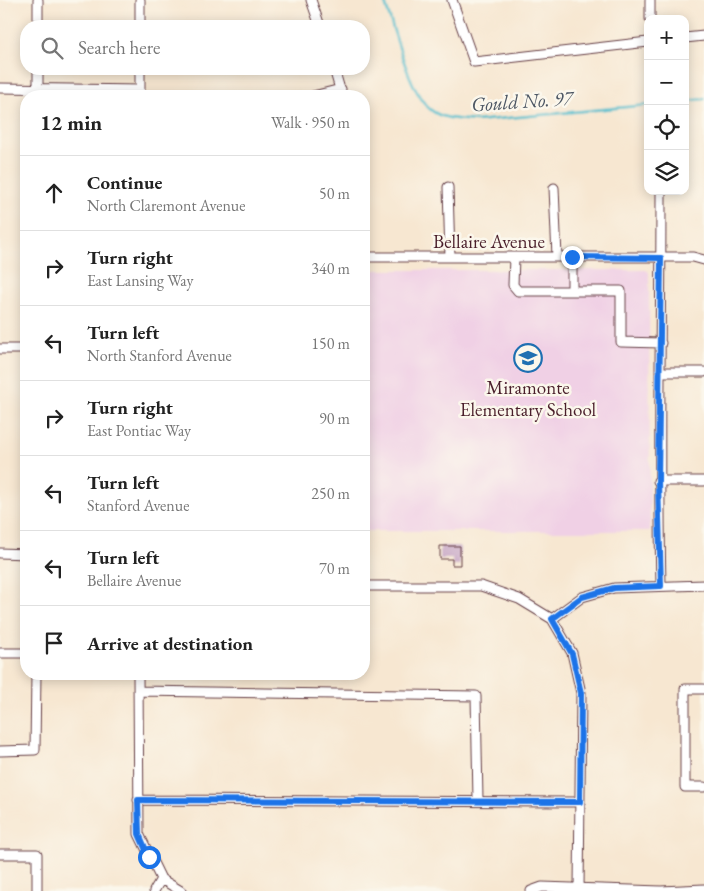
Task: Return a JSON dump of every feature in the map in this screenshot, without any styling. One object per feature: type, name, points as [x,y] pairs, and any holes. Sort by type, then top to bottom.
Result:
[{"type":"street","points":[[38,0],[38,20]]},
{"type":"street","points":[[140,0],[140,20]]},
{"type":"street","points":[[311,0],[318,20]]},
{"type":"street","points":[[452,0],[474,62],[644,42]]},
{"type":"street","points":[[650,0],[650,15]]},
{"type":"street","points":[[689,38],[704,36]]},
{"type":"street","points":[[38,75],[38,90]]},
{"type":"street","points":[[140,75],[140,90]]},
{"type":"street","points":[[336,75],[340,90]]},
{"type":"street","points":[[0,88],[20,90]]},
{"type":"street","points":[[448,187],[450,257]]},
{"type":"street","points":[[554,188],[557,257]]},
{"type":"street","points":[[661,195],[661,372],[658,481],[661,586]]},
{"type":"street","name":"Bellaire Avenue","points":[[370,256],[704,260]]},
{"type":"street","points":[[514,257],[513,285],[518,291],[622,291],[621,342],[661,343]]},
{"type":"street","points":[[572,257],[572,291]]},
{"type":"street","points":[[0,349],[20,349]]},
{"type":"street","points":[[661,372],[704,372]]},
{"type":"street","points":[[658,481],[704,481]]},
{"type":"street","points":[[0,553],[20,554]]},
{"type":"street","points":[[552,619],[582,597],[614,588],[704,585]]},
{"type":"street","points":[[370,586],[481,586],[519,599],[552,619],[572,654],[581,693],[579,889]]},
{"type":"street","points":[[0,653],[20,652]]},
{"type":"street","points":[[0,751],[35,750],[36,680]]},
{"type":"street","points":[[138,680],[139,834],[161,879],[181,891]]},
{"type":"street","points":[[704,689],[685,689],[685,787],[704,787]]},
{"type":"street","points":[[138,691],[476,696],[478,800]]},
{"type":"street","points":[[138,800],[478,800],[580,802]]},
{"type":"street","points":[[0,854],[37,854],[37,891]]},
{"type":"street","points":[[154,891],[161,879]]},
{"type":"street","points":[[531,891],[542,887],[661,891],[704,889]]},
{"type":"shaded area","points":[[370,270],[646,270],[649,272],[650,531],[370,531]]},
{"type":"building","points":[[440,546],[460,546],[460,565],[452,565],[452,559],[440,559]]},
{"type":"waterway","name":"Gould No. 97","points":[[384,0],[403,59],[416,90],[423,102],[441,116],[476,121],[644,105]]},
{"type":"waterway","name":"Gould No. 97","points":[[689,101],[704,99]]},
{"type":"place","name":"Miramonte Elementary School","points":[[528,358]]},
{"type":"route","points":[[149,857],[139,834],[138,800],[478,800],[580,802],[581,693],[572,654],[552,619],[582,597],[614,588],[661,586],[658,481],[661,372],[661,258],[572,257]]}]
